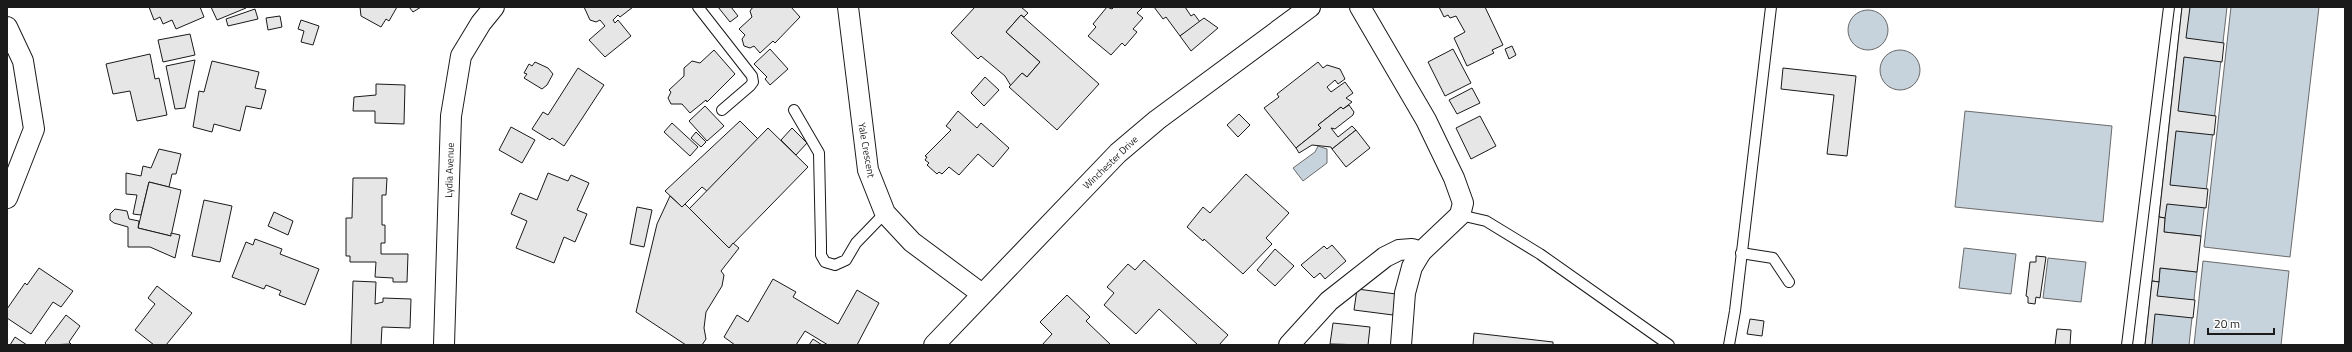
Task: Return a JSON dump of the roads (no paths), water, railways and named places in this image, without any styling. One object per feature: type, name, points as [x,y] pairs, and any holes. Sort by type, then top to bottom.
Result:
[{"type":"street","name":"Lydia Avenue","points":[[444,345],[451,116],[461,56],[481,23],[494,7]]},
{"type":"street","name":"Yale Crescent","points":[[848,7],[868,170],[885,213],[912,242],[982,294]]},
{"type":"street","name":"Winchester Drive","points":[[934,345],[1118,153],[1157,120],[1310,7]]},
{"type":"street","points":[[1360,7],[1426,120],[1454,178],[1463,203],[1460,215],[1421,252],[1412,267],[1405,293],[1401,345]]},
{"type":"street","points":[[7,27],[23,61],[34,129],[7,198]]},
{"type":"street","points":[[1289,345],[1329,301],[1385,257],[1399,250],[1412,248],[1421,252]]},
{"type":"lane","points":[[698,7],[752,76],[753,82],[750,86],[722,110]]},
{"type":"lane","points":[[1730,345],[1771,7]]},
{"type":"lane","points":[[2126,345],[2169,7]]},
{"type":"lane","points":[[794,110],[819,153],[821,254],[825,262],[835,265],[846,260],[856,243],[885,213]]},
{"type":"lane","points":[[1460,215],[1486,221],[1520,241],[1669,345]]},
{"type":"lane","points":[[1741,253],[1773,258],[1789,282]]}]
